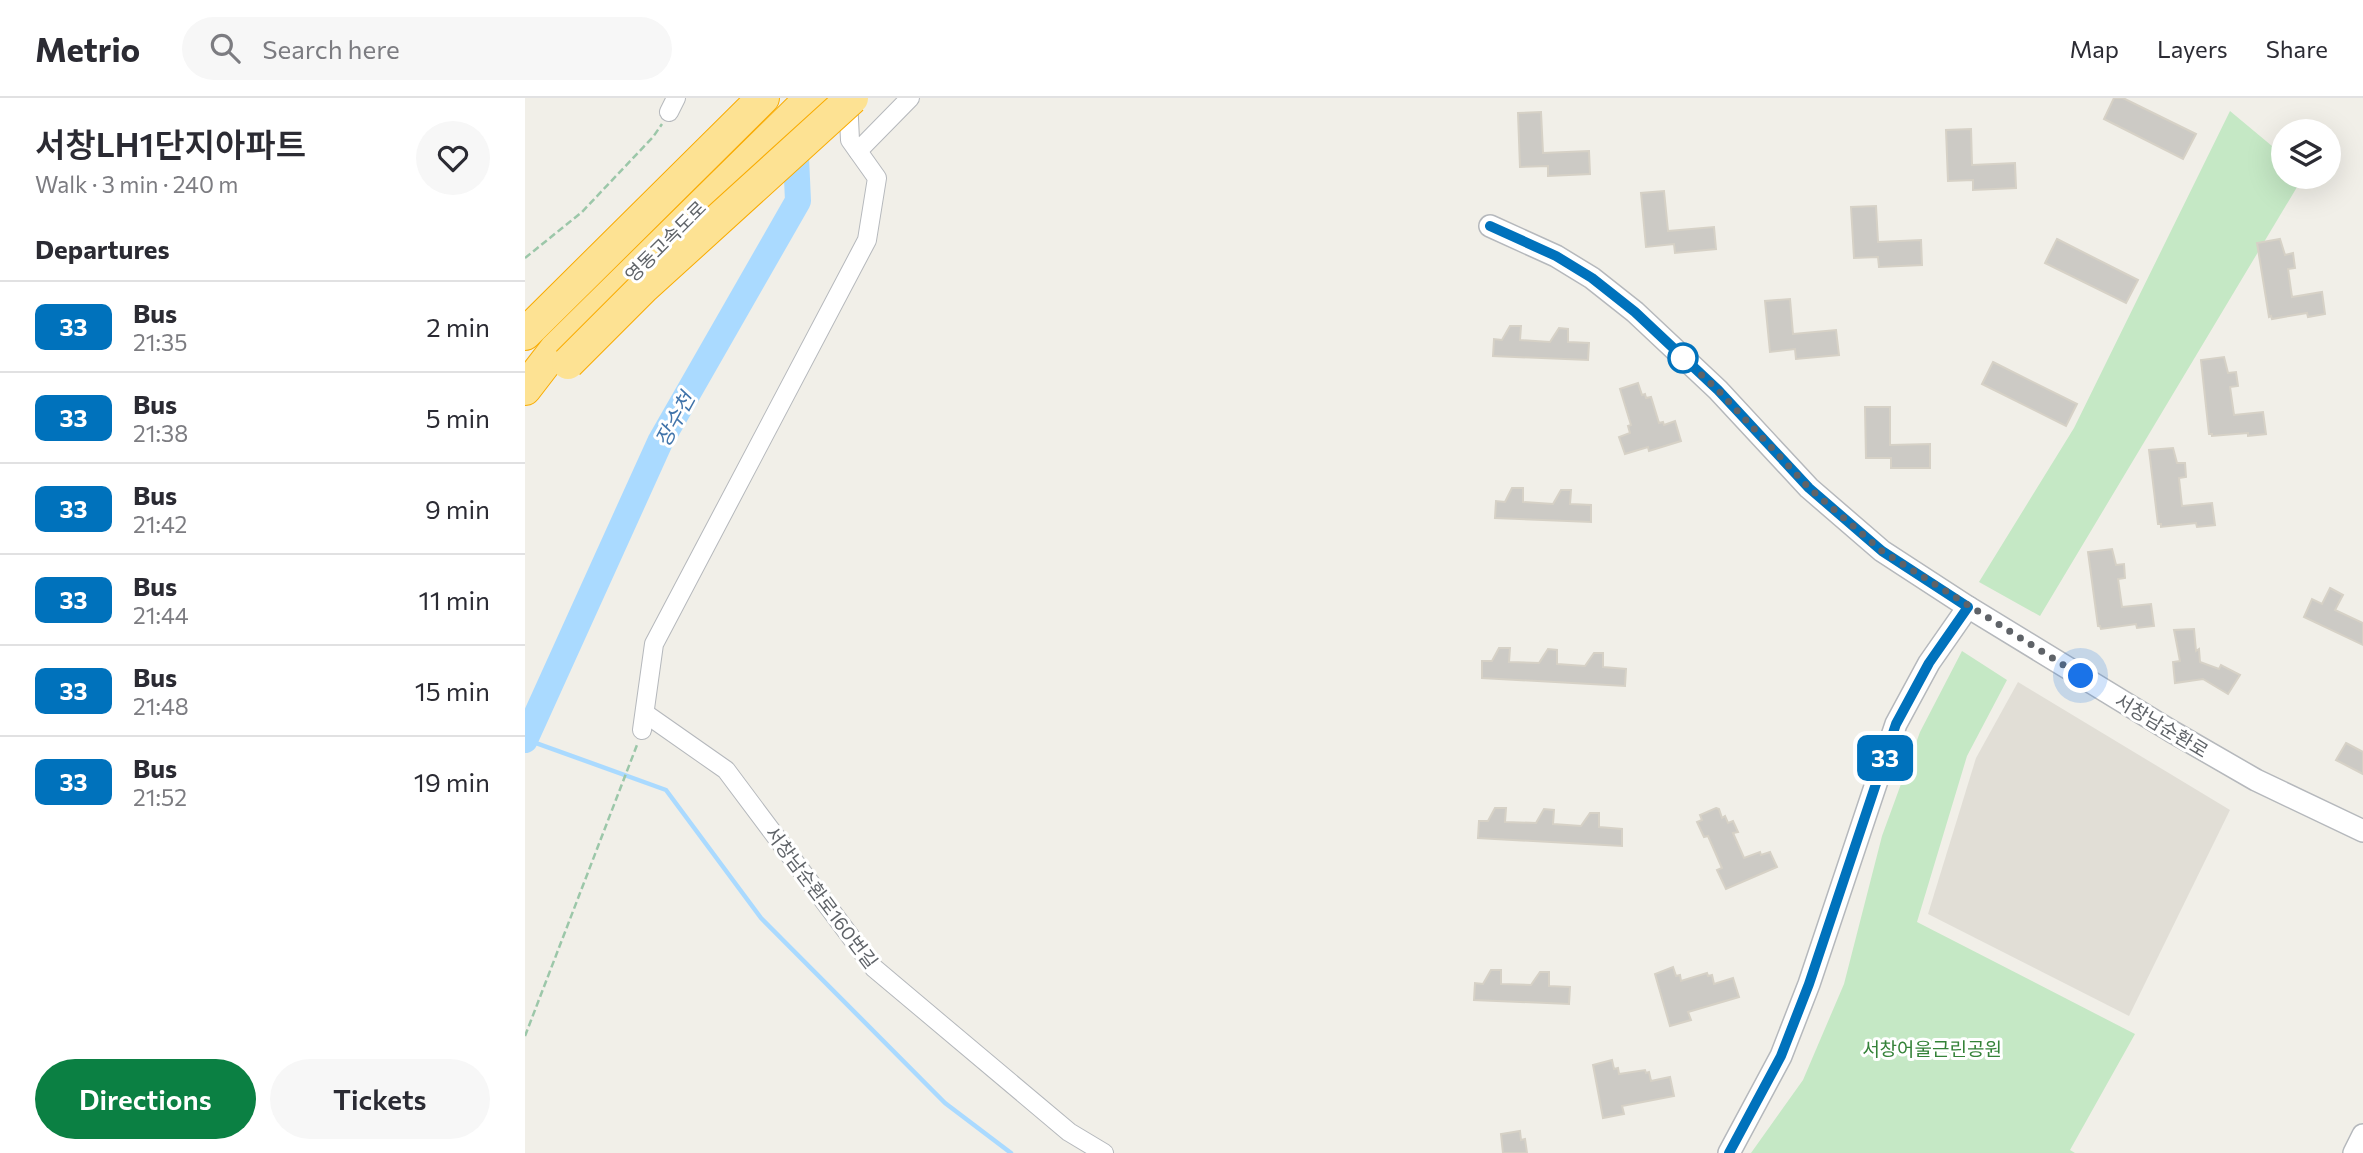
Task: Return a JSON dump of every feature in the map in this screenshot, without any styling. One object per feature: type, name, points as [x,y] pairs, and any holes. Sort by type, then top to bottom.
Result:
[{"type":"highway","name":"영동고속도로","points":[[525,334],[763,98]]},
{"type":"highway","name":"영동고속도로","points":[[525,389],[562,357],[811,98]]},
{"type":"highway","points":[[525,396],[562,357],[643,288],[850,98]]},
{"type":"street","points":[[850,98],[850,140],[858,151],[910,98]]},
{"type":"street","name":"서창남순환로160번길","points":[[858,151],[877,177],[867,240],[654,644],[644,722],[726,770],[874,968],[1058,1124],[1104,1153]]},
{"type":"street","name":"서창남순환로","points":[[1490,226],[1556,256],[1603,286],[1635,312],[1718,390],[1819,497],[1882,551],[2171,731],[2256,780],[2363,831]]},
{"type":"street","points":[[1729,1153],[1781,1056],[1809,984],[1896,724],[1929,663],[1968,607]]},
{"type":"street","points":[[2354,1153],[2363,1135]]},
{"type":"path","points":[[525,258],[582,212],[653,137],[673,105]]},
{"type":"path","points":[[525,1036],[636,749]]},
{"type":"shaded area","points":[[2018,682],[2230,810],[2129,1016],[1928,914],[1976,758]]},
{"type":"green space","points":[[2230,111],[2271,145],[2271,189],[2296,189],[2040,616],[1979,582],[2074,428]]},
{"type":"green space","name":"서창어울근린공원","points":[[1962,651],[2007,680],[1967,756],[1917,922],[2135,1034],[2070,1150],[2075,1153],[1751,1153],[1803,1080],[1844,984],[1882,836],[1920,732]]},
{"type":"building","points":[[2114,98],[2123,98],[2196,134],[2183,159],[2104,119]]},
{"type":"building","points":[[1541,112],[1543,153],[1589,151],[1590,174],[1548,176],[1548,166],[1520,167],[1518,113]]},
{"type":"building","points":[[1971,129],[1972,165],[2015,163],[2016,188],[1973,190],[1973,180],[1948,181],[1946,130]]},
{"type":"building","points":[[1664,191],[1668,231],[1714,227],[1716,249],[1675,253],[1674,244],[1646,247],[1641,193]]},
{"type":"building","points":[[1876,206],[1878,242],[1921,240],[1922,265],[1879,267],[1878,257],[1854,258],[1851,207]]},
{"type":"building","points":[[2057,239],[2138,280],[2126,303],[2045,263]]},
{"type":"building","points":[[2280,239],[2285,255],[2293,253],[2295,268],[2288,269],[2292,297],[2322,292],[2325,314],[2308,317],[2307,313],[2272,319],[2269,317],[2257,243]]},
{"type":"building","points":[[1790,299],[1793,334],[1836,330],[1839,355],[1796,359],[1795,349],[1770,352],[1765,301]]},
{"type":"building","points":[[1510,326],[1521,326],[1520,340],[1550,342],[1559,328],[1568,329],[1568,342],[1589,343],[1588,360],[1493,356],[1494,339],[1502,340]]},
{"type":"building","points":[[2224,357],[2228,373],[2236,372],[2238,386],[2230,387],[2234,415],[2263,412],[2266,434],[2209,434],[2201,360]]},
{"type":"building","points":[[1993,362],[2077,404],[2066,426],[1982,384]]},
{"type":"building","points":[[1638,383],[1642,395],[1651,397],[1659,423],[1663,422],[1664,425],[1675,421],[1681,441],[1649,451],[1648,447],[1625,454],[1619,437],[1630,433],[1628,426],[1631,425],[1620,389]]},
{"type":"building","points":[[1865,407],[1890,407],[1890,445],[1930,444],[1930,468],[1891,468],[1891,458],[1866,458]]},
{"type":"building","points":[[2173,448],[2177,463],[2185,463],[2186,477],[2179,478],[2182,506],[2212,503],[2215,525],[2197,527],[2196,523],[2161,527],[2161,524],[2158,524],[2149,450]]},
{"type":"building","points":[[1512,488],[1523,488],[1523,502],[1553,504],[1561,490],[1571,490],[1570,504],[1591,505],[1591,522],[1495,518],[1496,501],[1505,502]]},
{"type":"building","points":[[2112,549],[2116,565],[2124,564],[2125,578],[2118,579],[2122,607],[2151,604],[2154,626],[2137,628],[2136,624],[2101,629],[2098,626],[2088,552]]},
{"type":"building","points":[[2330,588],[2343,595],[2335,610],[2363,623],[2363,645],[2304,617],[2312,599],[2322,604]]},
{"type":"building","points":[[2194,629],[2200,662],[2219,669],[2221,665],[2240,675],[2228,694],[2203,679],[2175,683],[2173,662],[2180,661],[2174,630]]},
{"type":"building","points":[[1499,648],[1510,648],[1509,662],[1539,663],[1548,649],[1557,650],[1557,664],[1585,666],[1594,653],[1603,653],[1603,667],[1626,669],[1625,686],[1482,678],[1482,661],[1492,661]]},
{"type":"building","points":[[2346,743],[2363,752],[2363,774],[2336,760]]},
{"type":"building","points":[[1495,808],[1506,808],[1505,822],[1536,823],[1544,809],[1554,810],[1553,824],[1581,826],[1590,813],[1599,813],[1599,827],[1622,829],[1622,846],[1478,838],[1479,821],[1488,821]]},
{"type":"building","points":[[1716,808],[1728,823],[1733,821],[1738,832],[1733,833],[1744,858],[1760,852],[1761,855],[1770,852],[1777,867],[1726,889],[1717,870],[1722,868],[1708,836],[1704,837],[1697,822],[1702,820],[1700,815]]},
{"type":"building","points":[[1673,967],[1676,976],[1680,975],[1681,981],[1707,973],[1708,976],[1712,975],[1714,984],[1733,978],[1739,997],[1688,1012],[1691,1020],[1670,1026],[1655,974]]},
{"type":"building","points":[[1491,970],[1501,970],[1501,984],[1531,985],[1540,972],[1549,972],[1549,986],[1570,987],[1569,1004],[1474,1000],[1475,983],[1483,984]]},
{"type":"building","points":[[1612,1060],[1614,1069],[1618,1068],[1619,1074],[1645,1070],[1646,1073],[1649,1072],[1651,1081],[1670,1077],[1674,1096],[1622,1106],[1624,1114],[1603,1118],[1593,1065]]},
{"type":"building","points":[[1520,1131],[1521,1140],[1525,1139],[1527,1153],[1503,1153],[1501,1134]]},
{"type":"waterway","name":"장수천","points":[[525,740],[660,442],[798,201],[795,135]]},
{"type":"waterway","points":[[525,739],[666,790],[761,918],[945,1103],[1011,1153]]},
{"type":"bus line","name":"33","points":[[1490,226],[1556,256],[1592,278],[1635,312],[1718,390],[1809,488],[1882,551],[1968,607],[1929,663],[1896,724],[1809,984],[1781,1056],[1729,1153]]},
{"type":"route","points":[[1683,358],[1718,390],[1809,488],[1882,551],[2081,676]]}]
